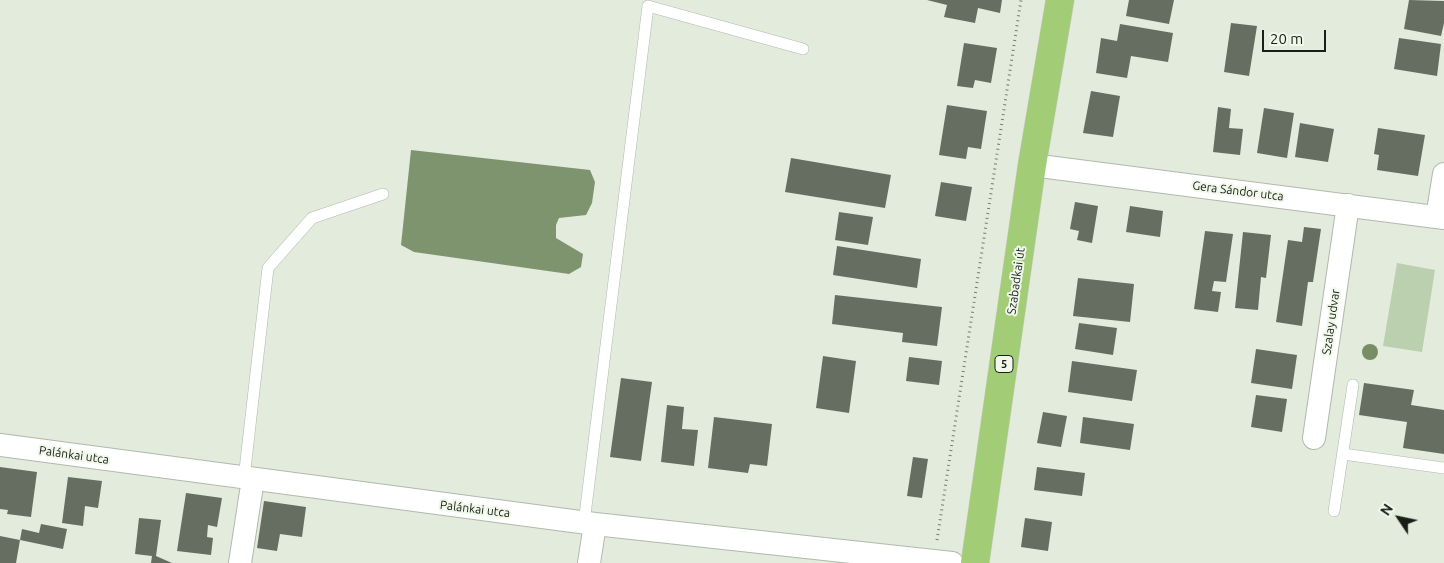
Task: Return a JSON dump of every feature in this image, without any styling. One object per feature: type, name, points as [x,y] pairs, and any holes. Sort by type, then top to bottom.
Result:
[{"type":"main road","name":"Szabadkai út","points":[[975,563],[1032,165],[1060,0]]},
{"type":"street","name":"Gera Sándor utca","points":[[1032,165],[1441,218]]},
{"type":"street","points":[[1441,218],[1444,174]]},
{"type":"street","name":"Szalay udvar","points":[[1314,438],[1348,205]]},
{"type":"street","name":"Palánkai utca","points":[[0,445],[590,524],[943,562]]},
{"type":"street","points":[[240,563],[248,479]]},
{"type":"street","points":[[589,563],[590,524]]},
{"type":"lane","points":[[590,524],[648,6],[803,49]]},
{"type":"lane","points":[[248,479],[268,268],[312,218],[383,194]]},
{"type":"lane","points":[[1334,511],[1353,385]]},
{"type":"lane","points":[[1342,454],[1444,468]]},
{"type":"path","points":[[943,562],[1021,0]]},
{"type":"shaded area","points":[[411,150],[590,170],[595,182],[592,203],[586,215],[559,218],[556,225],[556,238],[583,254],[581,267],[569,274],[414,252],[401,245]]},
{"type":"shaded area","points":[[1397,263],[1435,270],[1422,352],[1383,346]]},
{"type":"building","points":[[927,0],[1002,0],[1000,13],[978,8],[975,23],[944,17],[947,5]]},
{"type":"building","points":[[1129,0],[1174,0],[1169,24],[1126,16]]},
{"type":"building","points":[[1409,0],[1444,1],[1444,23],[1441,36],[1404,29]]},
{"type":"building","points":[[1231,23],[1257,26],[1249,76],[1224,72]]},
{"type":"building","points":[[1120,24],[1173,33],[1168,62],[1131,56],[1127,78],[1096,73],[1101,38],[1117,41]]},
{"type":"building","points":[[1399,38],[1441,44],[1437,76],[1394,69]]},
{"type":"building","points":[[964,43],[997,48],[991,83],[975,80],[973,88],[957,86]]},
{"type":"building","points":[[1091,91],[1120,96],[1113,137],[1083,133]]},
{"type":"building","points":[[947,105],[987,111],[981,149],[968,147],[966,159],[939,155]]},
{"type":"building","points":[[1218,107],[1231,109],[1229,128],[1243,129],[1240,155],[1213,152]]},
{"type":"building","points":[[1264,108],[1294,113],[1287,158],[1257,153]]},
{"type":"building","points":[[1300,123],[1334,129],[1328,162],[1295,157]]},
{"type":"building","points":[[1378,128],[1425,135],[1418,176],[1377,170],[1379,155],[1374,154]]},
{"type":"building","points":[[791,158],[891,175],[885,208],[785,192]]},
{"type":"building","points":[[941,182],[972,187],[966,221],[935,216]]},
{"type":"building","points":[[1075,202],[1098,206],[1092,243],[1077,240],[1079,231],[1070,229]]},
{"type":"building","points":[[1130,206],[1163,211],[1160,237],[1126,232]]},
{"type":"building","points":[[839,212],[873,217],[868,245],[835,240]]},
{"type":"building","points":[[1304,227],[1321,229],[1313,282],[1308,282],[1302,326],[1276,322],[1288,240],[1302,242]]},
{"type":"building","points":[[1205,231],[1233,234],[1226,282],[1214,281],[1212,291],[1221,292],[1218,312],[1194,309]]},
{"type":"building","points":[[1243,232],[1271,235],[1266,278],[1261,277],[1258,310],[1235,308]]},
{"type":"building","points":[[837,246],[921,259],[917,288],[833,275]]},
{"type":"building","points":[[1078,278],[1134,284],[1130,322],[1073,316]]},
{"type":"building","points":[[835,295],[942,307],[937,346],[902,342],[903,333],[832,324]]},
{"type":"building","points":[[1079,323],[1117,328],[1113,355],[1075,349]]},
{"type":"building","points":[[1256,349],[1297,355],[1292,389],[1251,383]]},
{"type":"building","points":[[823,356],[856,361],[849,413],[816,408]]},
{"type":"building","points":[[909,357],[942,361],[939,385],[906,381]]},
{"type":"building","points":[[1072,361],[1137,370],[1132,401],[1068,392]]},
{"type":"building","points":[[621,378],[652,382],[641,461],[610,457]]},
{"type":"building","points":[[1364,383],[1414,390],[1411,405],[1444,410],[1444,454],[1403,448],[1407,422],[1359,415]]},
{"type":"building","points":[[1256,395],[1287,399],[1282,432],[1251,427]]},
{"type":"building","points":[[667,405],[684,407],[682,429],[698,430],[694,466],[661,462]]},
{"type":"building","points":[[1043,412],[1067,416],[1061,447],[1037,443]]},
{"type":"building","points":[[714,417],[772,424],[767,466],[750,464],[748,473],[708,468]]},
{"type":"building","points":[[1083,417],[1134,424],[1130,450],[1080,443]]},
{"type":"building","points":[[913,457],[928,459],[922,498],[907,496]]},
{"type":"building","points":[[0,467],[37,472],[31,517],[7,514],[8,510],[0,509]]},
{"type":"building","points":[[1037,467],[1085,473],[1082,496],[1034,490]]},
{"type":"building","points":[[68,477],[102,481],[98,508],[85,506],[83,526],[62,523]]},
{"type":"building","points":[[186,493],[222,498],[217,527],[208,525],[207,537],[213,538],[211,555],[177,551]]},
{"type":"building","points":[[264,501],[306,507],[302,537],[280,534],[277,551],[257,548]]},
{"type":"building","points":[[139,518],[161,520],[156,556],[172,563],[151,563],[152,556],[135,554]]},
{"type":"building","points":[[1025,518],[1052,522],[1048,551],[1021,547]]},
{"type":"building","points":[[41,524],[67,529],[63,549],[20,540],[22,529],[39,533]]},
{"type":"building","points":[[0,536],[20,540],[16,563],[0,563]]}]
